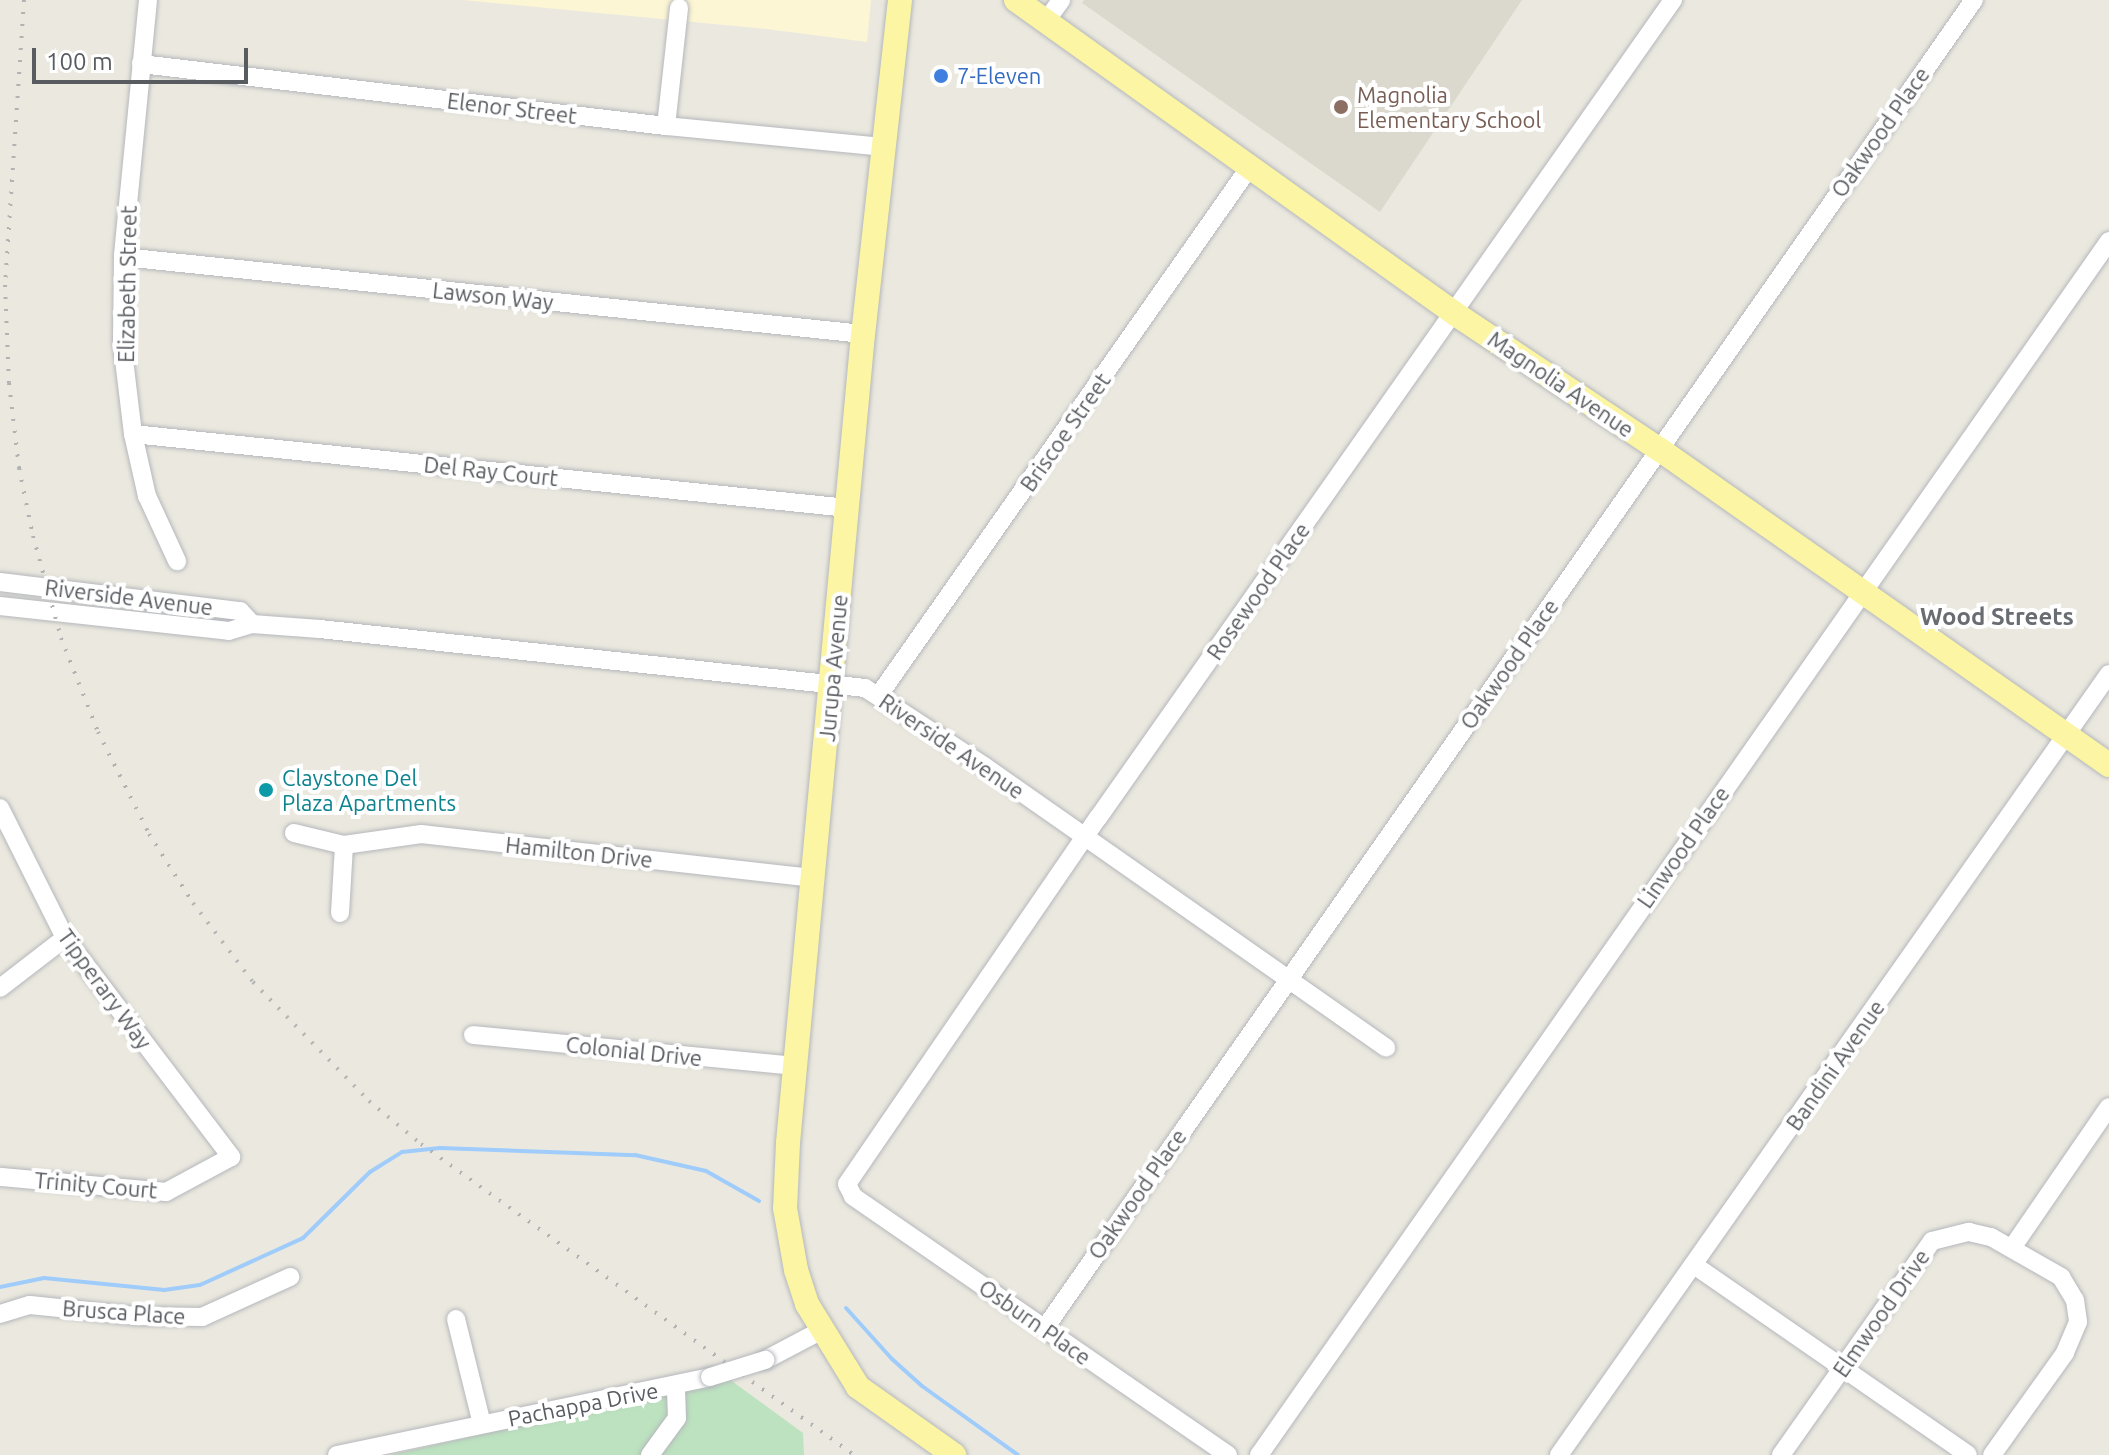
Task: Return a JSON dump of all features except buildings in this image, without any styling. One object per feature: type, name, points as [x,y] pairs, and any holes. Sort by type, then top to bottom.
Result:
[{"type":"main road","name":"Jurupa Avenue","points":[[900,0],[863,334],[795,1066],[785,1208],[796,1270],[822,1330],[858,1387],[954,1455]]},
{"type":"main road","name":"Magnolia Avenue","points":[[1016,0],[1454,313],[1659,449],[2109,765]]},
{"type":"street","name":"Elizabeth Street","points":[[148,0],[123,257],[122,343],[133,434],[147,496],[177,561]]},
{"type":"street","points":[[1046,21],[1061,0]]},
{"type":"street","name":"Rosewood Place","points":[[847,1184],[1084,838],[1673,0]]},
{"type":"street","name":"Oakwood Place","points":[[1045,1328],[1974,0]]},
{"type":"street","points":[[666,126],[679,8]]},
{"type":"street","name":"Elenor Street","points":[[141,64],[666,126],[884,147]]},
{"type":"street","name":"Briscoe Street","points":[[879,695],[1249,168]]},
{"type":"street","name":"Linwood Place","points":[[1259,1455],[2109,241]]},
{"type":"street","name":"Lawson Way","points":[[123,257],[863,334]]},
{"type":"street","name":"Del Ray Court","points":[[133,434],[848,508]]},
{"type":"street","name":"Riverside Avenue","points":[[0,582],[240,611],[252,624]]},
{"type":"street","name":"Riverside Avenue","points":[[0,606],[229,631],[252,624],[865,688],[1386,1048]]},
{"type":"street","name":"Bandini Avenue","points":[[1559,1455],[2109,674]]},
{"type":"street","name":"Tipperary Way","points":[[0,808],[65,938],[231,1157]]},
{"type":"street","name":"Hamilton Drive","points":[[294,833],[344,845],[421,834],[813,878]]},
{"type":"street","points":[[340,913],[344,845]]},
{"type":"street","points":[[0,988],[65,938]]},
{"type":"street","name":"Colonial Drive","points":[[473,1035],[795,1066]]},
{"type":"street","points":[[2012,1248],[2109,1107]]},
{"type":"street","name":"Trinity Court","points":[[0,1177],[166,1192],[231,1157]]},
{"type":"street","name":"Osburn Place","points":[[847,1184],[853,1196],[1228,1455]]},
{"type":"street","name":"Elmwood Drive","points":[[1781,1455],[1932,1241],[1969,1232],[1991,1237],[2061,1277],[2075,1300],[2078,1322],[2065,1353],[1992,1455]]},
{"type":"street","points":[[1694,1265],[1840,1370],[1968,1455]]},
{"type":"street","name":"Brusca Place","points":[[0,1314],[30,1305],[137,1316],[202,1317],[290,1277]]},
{"type":"street","points":[[456,1319],[482,1424]]},
{"type":"street","name":"Pachappa Drive","points":[[337,1455],[676,1386],[765,1360],[822,1330]]},
{"type":"street","points":[[650,1455],[677,1418],[676,1386]]},
{"type":"shaded area","points":[[464,0],[871,0],[867,42],[767,29]]},
{"type":"shaded area","name":"Magnolia Elementary School","points":[[1084,0],[1522,0],[1380,212],[1082,3]]},
{"type":"green space","points":[[729,1379],[803,1433],[804,1455],[390,1455]]},
{"type":"waterway","points":[[0,1287],[44,1278],[164,1290],[200,1285],[303,1238],[370,1172],[402,1152],[440,1148],[635,1155],[706,1171],[759,1201]]},
{"type":"waterway","points":[[846,1308],[892,1359],[922,1386],[1018,1455]]},
{"type":"railway","points":[[24,0],[5,285],[9,383],[19,468],[33,536],[61,638],[98,732],[149,834],[193,903],[253,982],[369,1101],[421,1144],[854,1455]]},
{"type":"place","name":"7-Eleven","points":[[941,76]]},
{"type":"place","name":"Magnolia Elementary School","points":[[1341,107]]},
{"type":"place","name":"Claystone Del Plaza Apartments","points":[[266,790]]},
{"type":"district","name":"Wood Streets","points":[[1997,617]]}]
